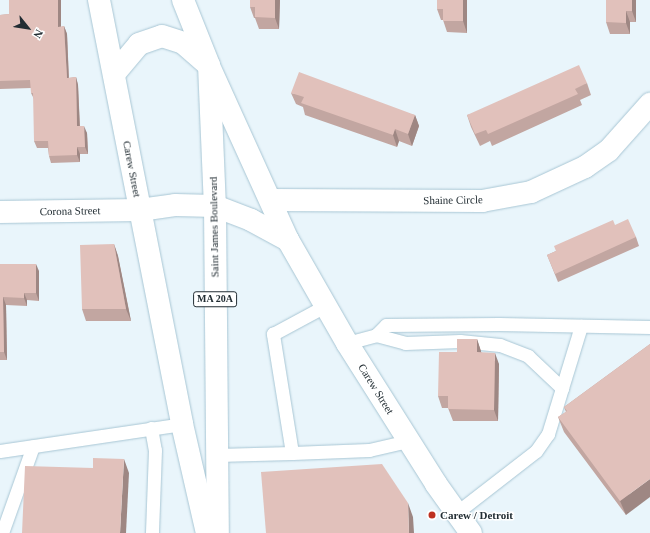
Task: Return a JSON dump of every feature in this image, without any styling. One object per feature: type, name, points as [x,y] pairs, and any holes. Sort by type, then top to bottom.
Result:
[{"type":"main road","name":"Carew Street","points":[[100,0],[140,210],[175,205],[215,206],[251,220],[288,240]]},
{"type":"main road","name":"Carew Street","points":[[183,0],[208,65],[288,240],[347,343],[408,441],[471,533]]},
{"type":"main road","points":[[114,74],[139,44],[162,36],[183,43],[208,65]]},
{"type":"main road","name":"Saint James Boulevard","points":[[208,65],[215,206],[218,533]]},
{"type":"main road","name":"Shaine Circle","points":[[271,200],[482,201],[531,192],[585,167],[609,150],[650,104]]},
{"type":"main road","points":[[140,210],[182,424],[207,533]]},
{"type":"main road","name":"Corona Street","points":[[0,212],[140,210]]},
{"type":"lane","points":[[292,453],[273,334],[325,306]]},
{"type":"lane","points":[[347,343],[376,335],[386,325],[650,327]]},
{"type":"lane","points":[[456,513],[536,451],[548,434],[581,326]]},
{"type":"lane","points":[[376,335],[405,343],[460,341],[500,345],[528,356],[562,388]]},
{"type":"lane","points":[[0,451],[182,424]]},
{"type":"lane","points":[[151,428],[155,450],[152,533]]},
{"type":"lane","points":[[217,455],[369,450],[408,441]]},
{"type":"lane","points":[[2,533],[33,446]]},
{"type":"building","points":[[9,0],[58,0],[58,27],[64,26],[67,78],[76,77],[77,126],[84,126],[85,147],[77,147],[77,155],[49,156],[48,141],[34,141],[33,93],[31,93],[30,80],[0,81],[0,15],[9,14]]},
{"type":"building","points":[[250,0],[275,0],[275,18],[255,17],[255,7],[250,7]]},
{"type":"building","points":[[437,0],[463,0],[463,21],[443,21],[443,9],[437,9]]},
{"type":"building","points":[[606,0],[632,0],[632,11],[626,11],[626,23],[606,22]]},
{"type":"building","points":[[579,65],[587,83],[575,89],[578,94],[488,134],[486,130],[475,134],[467,115]]},
{"type":"building","points":[[299,72],[415,115],[408,134],[395,129],[393,135],[301,103],[304,97],[291,93]]},
{"type":"building","points":[[628,219],[636,237],[555,274],[547,255],[556,251],[554,246],[613,220],[615,225]]},
{"type":"building","points":[[114,244],[126,309],[82,309],[80,245]]},
{"type":"building","points":[[0,264],[36,264],[36,293],[24,293],[24,298],[3,297],[4,352],[0,352]]},
{"type":"building","points":[[457,339],[477,339],[477,352],[495,353],[494,410],[448,409],[448,396],[438,396],[439,352],[457,352]]},
{"type":"building","points":[[650,344],[650,479],[620,501],[558,417],[567,411],[564,407]]},
{"type":"building","points":[[93,458],[124,459],[120,533],[22,533],[25,466],[93,468]]},
{"type":"building","points":[[382,464],[408,503],[409,533],[266,533],[261,472]]},
{"type":"place","name":"Carew / Detroit","points":[[432,515]]}]
